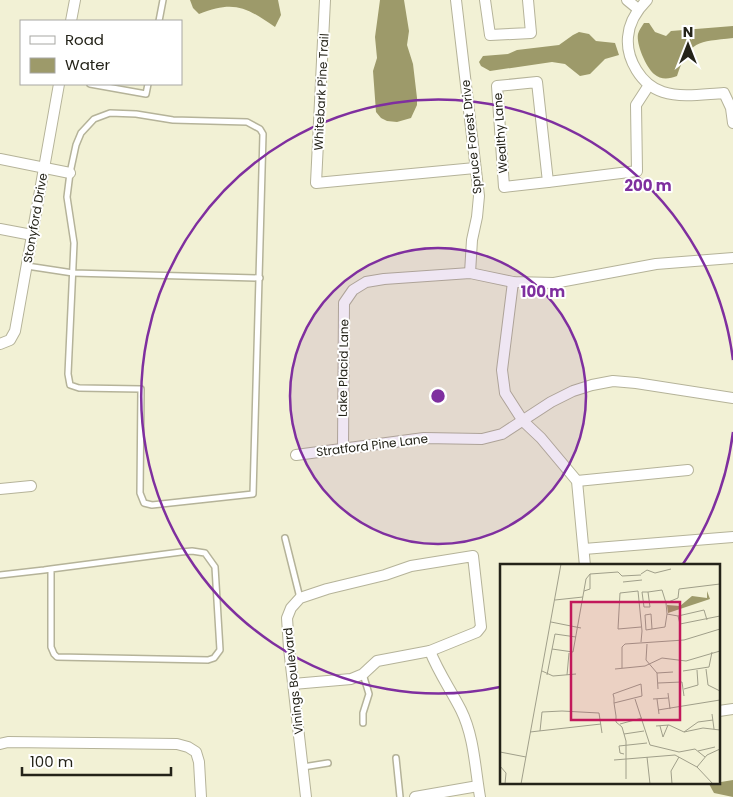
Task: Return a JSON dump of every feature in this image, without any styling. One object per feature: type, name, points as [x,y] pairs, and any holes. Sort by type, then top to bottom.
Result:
[{"type":"street","points":[[71,20],[75,0]]},
{"type":"street","name":"Whitebark Pine Trail","points":[[325,0],[316,183],[475,168]]},
{"type":"street","name":"Spruce Forest Drive","points":[[456,0],[479,196],[472,240],[470,273]]},
{"type":"street","points":[[485,0],[490,35],[531,33],[528,0]]},
{"type":"street","points":[[627,0],[638,9]]},
{"type":"street","points":[[647,0],[638,9],[631,25],[628,44],[637,71],[649,85],[663,92],[684,95],[728,92],[733,123]]},
{"type":"street","name":"Wealthy Lane","points":[[548,182],[537,82],[497,86],[504,187],[548,182],[637,171],[636,104],[649,85]]},
{"type":"street","name":"Stonyford Drive","points":[[0,344],[10,340],[13,336],[60,85]]},
{"type":"street","points":[[0,159],[70,173]]},
{"type":"street","points":[[0,229],[32,235]]},
{"type":"street","points":[[470,273],[513,282],[554,283],[656,264],[733,258]]},
{"type":"street","name":"Lake Placid Lane","points":[[343,448],[344,303],[353,290],[366,282],[384,278],[470,273]]},
{"type":"street","points":[[513,282],[502,370],[505,393],[523,421],[541,438],[577,481],[585,564]]},
{"type":"street","name":"Stratford Pine Lane","points":[[296,455],[424,438],[482,439],[502,434],[550,402],[573,391],[592,385],[613,382],[636,383],[733,398]]},
{"type":"street","points":[[577,481],[688,470]]},
{"type":"street","points":[[0,489],[31,486]]},
{"type":"street","points":[[584,549],[733,537]]},
{"type":"street","points":[[293,684],[352,679],[363,674],[377,662],[430,651],[480,630],[473,556],[411,566],[300,598]]},
{"type":"street","name":"Vinings Boulevard","points":[[300,598],[291,608],[287,618],[306,797]]},
{"type":"street","points":[[430,651],[434,662],[461,710],[469,730],[480,797]]},
{"type":"street","points":[[720,712],[733,709]]},
{"type":"street","points":[[0,744],[8,742],[177,744],[188,747],[196,752],[199,762],[201,797]]},
{"type":"street","points":[[415,797],[478,786]]},
{"type":"lane","points":[[159,20],[163,0]]},
{"type":"lane","points":[[96,85],[146,94],[148,85]]},
{"type":"lane","points":[[110,114],[136,114],[173,120],[247,122],[254,124],[263,134],[254,494],[152,505],[144,503],[140,493],[141,389],[79,388],[70,385],[68,374],[74,242],[67,197],[70,173],[76,144],[81,133],[94,119],[110,114]]},
{"type":"lane","points":[[26,266],[73,273],[260,278]]},
{"type":"lane","points":[[285,538],[300,598]]},
{"type":"lane","points":[[0,575],[192,551],[205,553],[215,567],[220,650],[208,660],[57,657],[51,648],[51,569]]},
{"type":"lane","points":[[363,674],[369,694],[363,713],[363,723]]},
{"type":"lane","points":[[396,758],[400,797]]},
{"type":"lane","points":[[302,767],[328,763]]},
{"type":"water","points":[[190,0],[278,0],[281,15],[275,27],[247,10],[239,8],[222,7],[199,14],[193,8]]},
{"type":"water","points":[[380,0],[404,0],[409,31],[407,45],[413,64],[417,105],[411,118],[397,122],[387,121],[376,112],[373,71],[377,58],[375,37]]},
{"type":"water","points":[[644,23],[649,23],[655,32],[666,36],[671,31],[733,26],[733,38],[703,42],[696,45],[686,55],[677,76],[662,78],[651,71],[640,49],[638,34]]},
{"type":"water","points":[[579,32],[589,34],[596,41],[615,43],[619,55],[605,59],[590,74],[580,76],[565,64],[552,62],[490,71],[481,66],[479,62],[483,56],[508,54],[517,50],[559,45]]},
{"type":"water","points":[[733,780],[733,797],[714,793],[709,784],[720,784],[720,782]]}]
